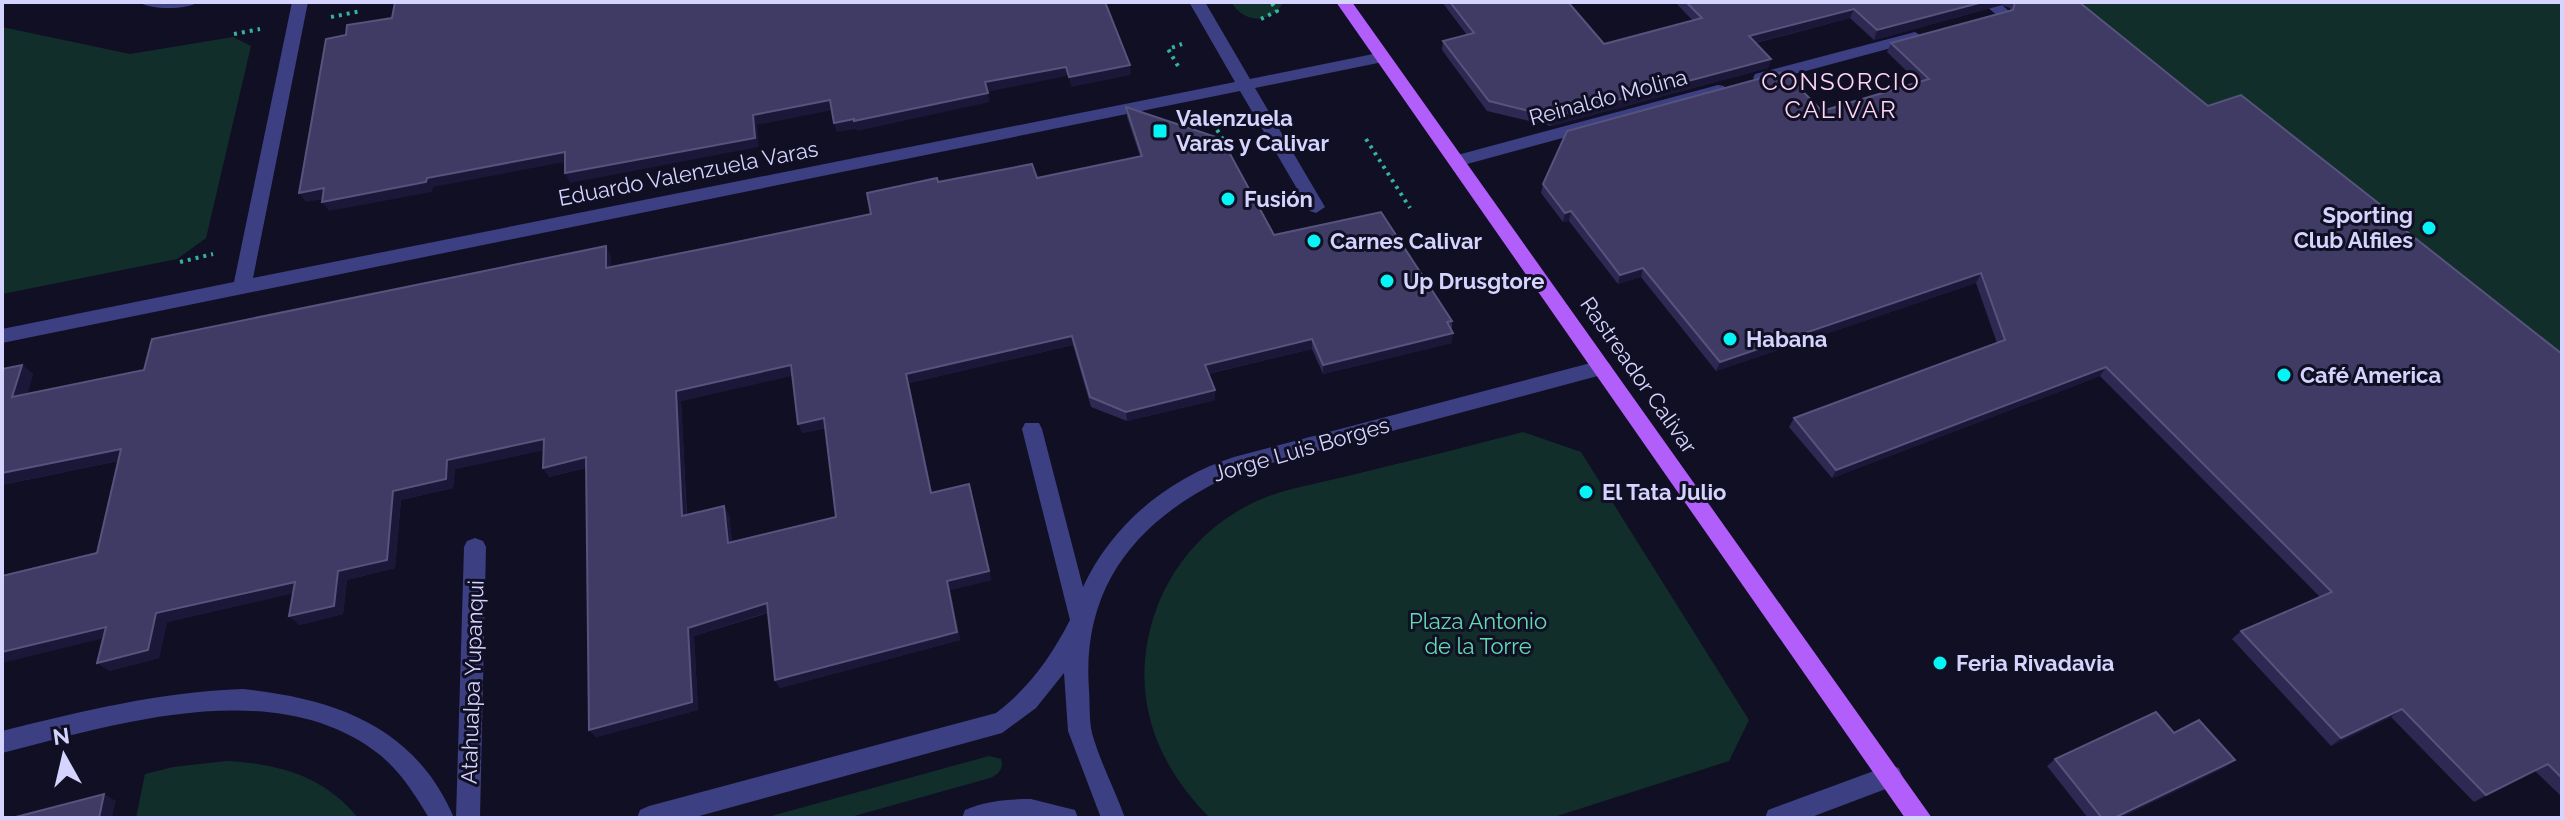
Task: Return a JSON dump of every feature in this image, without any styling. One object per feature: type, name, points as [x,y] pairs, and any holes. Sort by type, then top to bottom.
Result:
[{"type":"main road","name":"Rastreador Calivar","points":[[1344,2],[1920,818]]},
{"type":"street","points":[[147,2],[190,2]]},
{"type":"street","points":[[242,287],[300,2]]},
{"type":"street","points":[[1197,2],[1316,207]]},
{"type":"street","name":"Reinaldo Molina","points":[[1456,161],[1928,33]]},
{"type":"street","name":"Eduardo Valenzuela Varas","points":[[2,336],[1383,57]]},
{"type":"street","name":"Jorge Luis Borges","points":[[649,818],[1002,722],[1030,702],[1052,675],[1102,571],[1121,544],[1152,511],[1202,478],[1234,465],[1602,368]]},
{"type":"street","points":[[1032,429],[1081,620],[1075,659],[1080,731],[1113,818]]},
{"type":"street","name":"Atahualpa Yupanqui","points":[[468,818],[475,547]]},
{"type":"street","points":[[2,742],[120,712],[178,702],[242,699],[281,704],[335,718],[382,743],[412,774],[442,818]]},
{"type":"street","points":[[1777,818],[1890,776]]},
{"type":"street","points":[[974,818],[1002,810],[1037,809],[1066,818]]},
{"type":"path","points":[[1261,19],[1277,11],[1271,2]]},
{"type":"path","points":[[318,19],[361,11]]},
{"type":"path","points":[[234,34],[261,29]]},
{"type":"path","points":[[1181,72],[1168,49],[1183,44]]},
{"type":"path","points":[[1210,118],[1228,148]]},
{"type":"path","points":[[1366,139],[1410,208]]},
{"type":"green space","points":[[1231,2],[1283,3],[1271,15],[1257,19],[1243,14]]},
{"type":"green space","name":"Sporting Club Alfiles","points":[[2031,2],[2562,2],[2562,450]]},
{"type":"green space","points":[[2,27],[130,54],[233,37],[251,46],[206,238],[177,259],[2,294]]},
{"type":"green space","name":"Plaza Antonio de la Torre","points":[[1523,432],[1581,452],[1749,720],[1729,761],[1551,818],[1210,818],[1170,766],[1152,727],[1147,706],[1145,661],[1149,634],[1156,609],[1181,563],[1217,525],[1264,498]]},
{"type":"green space","points":[[989,756],[1001,759],[1002,763],[1000,771],[990,778],[847,818],[764,818]]},
{"type":"green space","points":[[227,761],[265,765],[299,775],[330,792],[358,818],[136,818],[145,774],[173,767]]},
{"type":"building","points":[[395,2],[1105,2],[1130,65],[1069,77],[1066,67],[985,82],[988,93],[854,121],[834,123],[830,100],[753,115],[755,138],[565,173],[565,152],[322,202],[324,188],[299,193],[326,39],[346,35],[347,25],[392,18]]},
{"type":"building","points":[[1450,2],[1568,2],[1604,44],[1702,18],[1686,2],[1983,2],[1877,30],[1854,9],[1749,36],[1771,59],[1553,117],[1489,101],[1443,41],[1474,33]]},
{"type":"building","points":[[2015,2],[2079,2],[2208,106],[2241,95],[2382,206],[2377,208],[2562,354],[2562,778],[2548,764],[2486,795],[2402,709],[2341,738],[2241,631],[2332,592],[2106,367],[1836,470],[1794,418],[2005,340],[1981,273],[1720,362],[1643,268],[1620,275],[1571,211],[1565,213],[1543,184],[1567,131],[1784,72],[1822,111],[1929,79],[1891,43],[2013,10]]},
{"type":"building","points":[[1126,107],[1222,139],[1274,235],[1381,212],[1452,321],[1447,322],[1453,333],[1323,365],[1312,339],[1205,365],[1215,390],[1126,412],[1090,397],[1072,336],[906,374],[931,493],[969,484],[989,571],[947,581],[957,632],[775,680],[767,603],[688,628],[692,702],[589,730],[586,457],[543,468],[544,439],[447,460],[446,479],[393,491],[387,560],[338,571],[334,606],[289,616],[295,582],[156,613],[148,650],[97,663],[106,627],[2,652],[2,576],[97,553],[121,449],[2,473],[2,369],[22,365],[12,397],[144,370],[152,339],[606,246],[606,268],[727,244],[871,214],[867,193],[937,178],[938,182],[1032,164],[1037,178],[1142,156]],"holes":[[[791,365],[798,424],[824,418],[836,517],[728,543],[724,506],[682,516],[676,391]]]},
{"type":"building","points":[[2156,712],[2174,733],[2199,720],[2235,760],[2114,818],[2102,818],[2055,759]]},
{"type":"building","points":[[104,794],[99,818],[12,818]]},
{"type":"place","name":"Valenzuela Varas y Calivar","points":[[1160,131]]},
{"type":"place","name":"Fusión","points":[[1228,199]]},
{"type":"place","name":"Sporting Club Alfiles","points":[[2429,228]]},
{"type":"place","name":"Carnes Calivar","points":[[1314,241]]},
{"type":"place","name":"Up Drusgtore","points":[[1387,281]]},
{"type":"place","name":"Habana","points":[[1730,339]]},
{"type":"place","name":"Café America","points":[[2284,375]]},
{"type":"place","name":"El Tata Julio","points":[[1586,492]]},
{"type":"place","name":"Feria Rivadavia","points":[[1940,663]]},
{"type":"district","name":"CONSORCIO CALIVAR","points":[[1841,95]]}]
